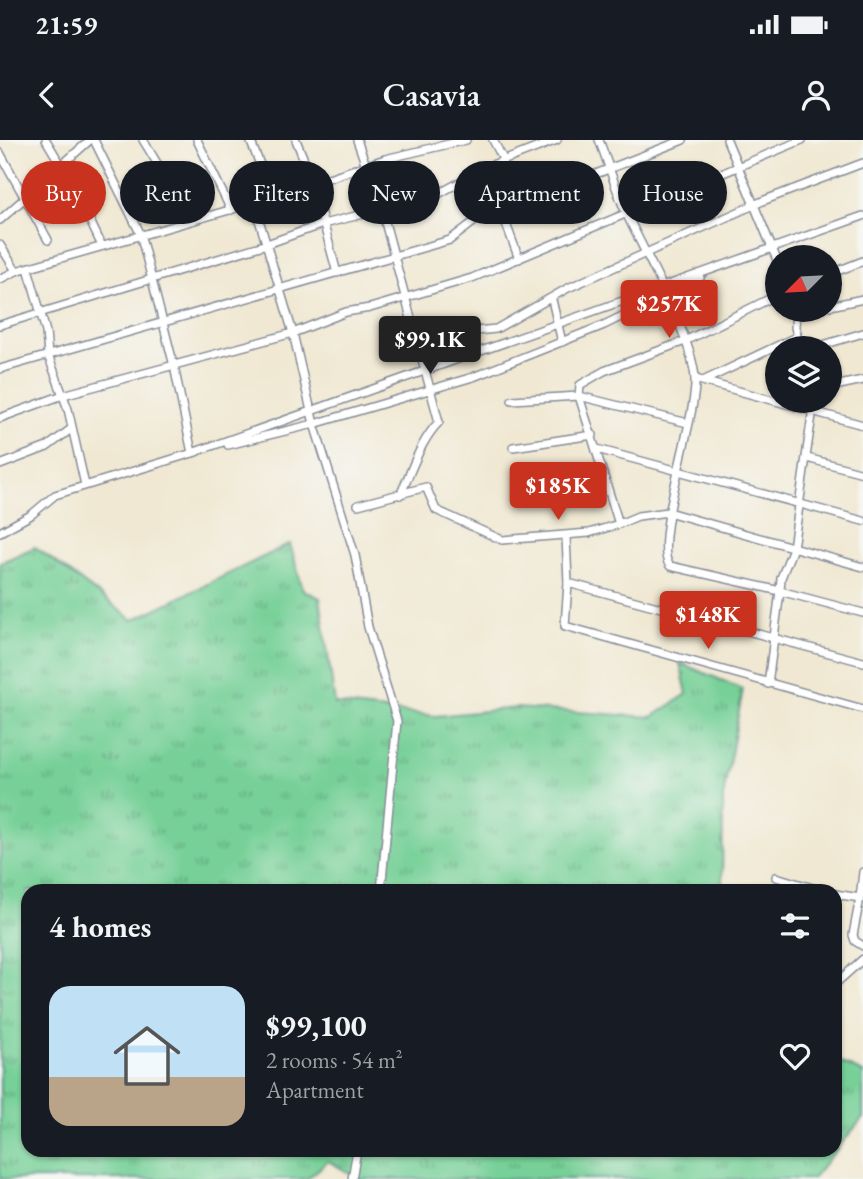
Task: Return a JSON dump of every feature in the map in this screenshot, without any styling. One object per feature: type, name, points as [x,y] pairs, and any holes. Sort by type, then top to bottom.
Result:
[{"type":"street","points":[[46,140],[58,161]]},
{"type":"street","points":[[67,161],[92,140],[141,233],[174,366],[192,453]]},
{"type":"street","points":[[143,140],[156,161]]},
{"type":"street","points":[[197,140],[229,207]]},
{"type":"street","points":[[250,140],[259,161]]},
{"type":"street","points":[[296,140],[304,161]]},
{"type":"street","points":[[357,140],[365,161]]},
{"type":"street","points":[[382,161],[466,140]]},
{"type":"street","points":[[493,140],[503,159]]},
{"type":"street","points":[[500,161],[557,140]]},
{"type":"street","points":[[599,140],[618,189]]},
{"type":"street","points":[[604,172],[683,140]]},
{"type":"street","points":[[727,140],[772,245]]},
{"type":"street","points":[[727,171],[802,140]]},
{"type":"street","points":[[0,153],[21,188]]},
{"type":"street","points":[[418,345],[466,332],[496,329],[552,300],[568,288],[755,205],[863,163]]},
{"type":"street","points":[[0,220],[21,203]]},
{"type":"street","points":[[778,245],[863,214]]},
{"type":"street","points":[[0,532],[31,515],[55,495],[192,453],[863,214]]},
{"type":"street","points":[[0,418],[63,395],[293,333],[346,312],[472,278],[618,216]]},
{"type":"street","points":[[40,224],[48,240]]},
{"type":"street","points":[[91,224],[102,246]]},
{"type":"street","points":[[0,279],[16,271],[179,224]]},
{"type":"street","points":[[261,224],[293,333],[314,424],[355,555],[368,627],[397,721],[382,884]]},
{"type":"street","points":[[0,325],[267,244],[323,224],[337,273]]},
{"type":"street","points":[[385,224],[439,422],[426,435],[419,459],[400,495]]},
{"type":"street","points":[[0,369],[450,240],[471,224]]},
{"type":"street","points":[[505,224],[519,259]]},
{"type":"street","points":[[632,224],[685,341],[699,380],[688,423],[681,471],[668,512],[664,554],[670,566],[863,613]]},
{"type":"street","points":[[0,245],[16,271]]},
{"type":"street","points":[[192,453],[314,424],[431,391],[562,342],[765,251]]},
{"type":"street","points":[[842,269],[863,261]]},
{"type":"street","points":[[28,268],[48,355],[63,395],[85,485]]},
{"type":"street","points":[[842,303],[863,299]]},
{"type":"street","points":[[552,300],[562,342]]},
{"type":"street","points":[[619,524],[579,396],[580,385],[598,374],[685,341],[765,301]]},
{"type":"street","points":[[842,340],[863,334]]},
{"type":"street","points":[[699,380],[765,351]]},
{"type":"street","points":[[699,380],[814,414],[863,425]]},
{"type":"street","points":[[842,384],[863,380]]},
{"type":"street","points":[[512,400],[579,396],[688,423]]},
{"type":"street","points":[[768,684],[781,578],[793,548],[814,414]]},
{"type":"street","points":[[0,465],[47,447],[71,429]]},
{"type":"street","points":[[513,447],[593,435]]},
{"type":"street","points":[[597,449],[863,521]]},
{"type":"street","points":[[807,458],[863,473]]},
{"type":"street","points":[[358,505],[426,487],[436,510],[502,540],[566,536],[606,530],[638,516],[668,512],[863,567]]},
{"type":"street","points":[[566,536],[568,583],[565,626],[863,709]]},
{"type":"street","points":[[568,583],[863,662]]},
{"type":"street","points":[[863,872],[853,935],[855,942],[863,946]]},
{"type":"street","points":[[776,877],[800,884]]},
{"type":"street","points":[[842,895],[860,898]]},
{"type":"street","points":[[842,978],[863,959]]},
{"type":"street","points":[[352,1179],[356,1157]]},
{"type":"green space","points":[[290,544],[303,590],[320,598],[335,704],[436,716],[516,708],[652,717],[687,694],[680,663],[743,689],[723,797],[722,884],[21,884],[21,1157],[830,1157],[812,1179],[360,1179],[328,1161],[307,1179],[0,1179],[0,563],[35,547],[133,620]]},
{"type":"green space","points":[[842,1063],[863,1073],[863,1118],[842,1143]]}]
